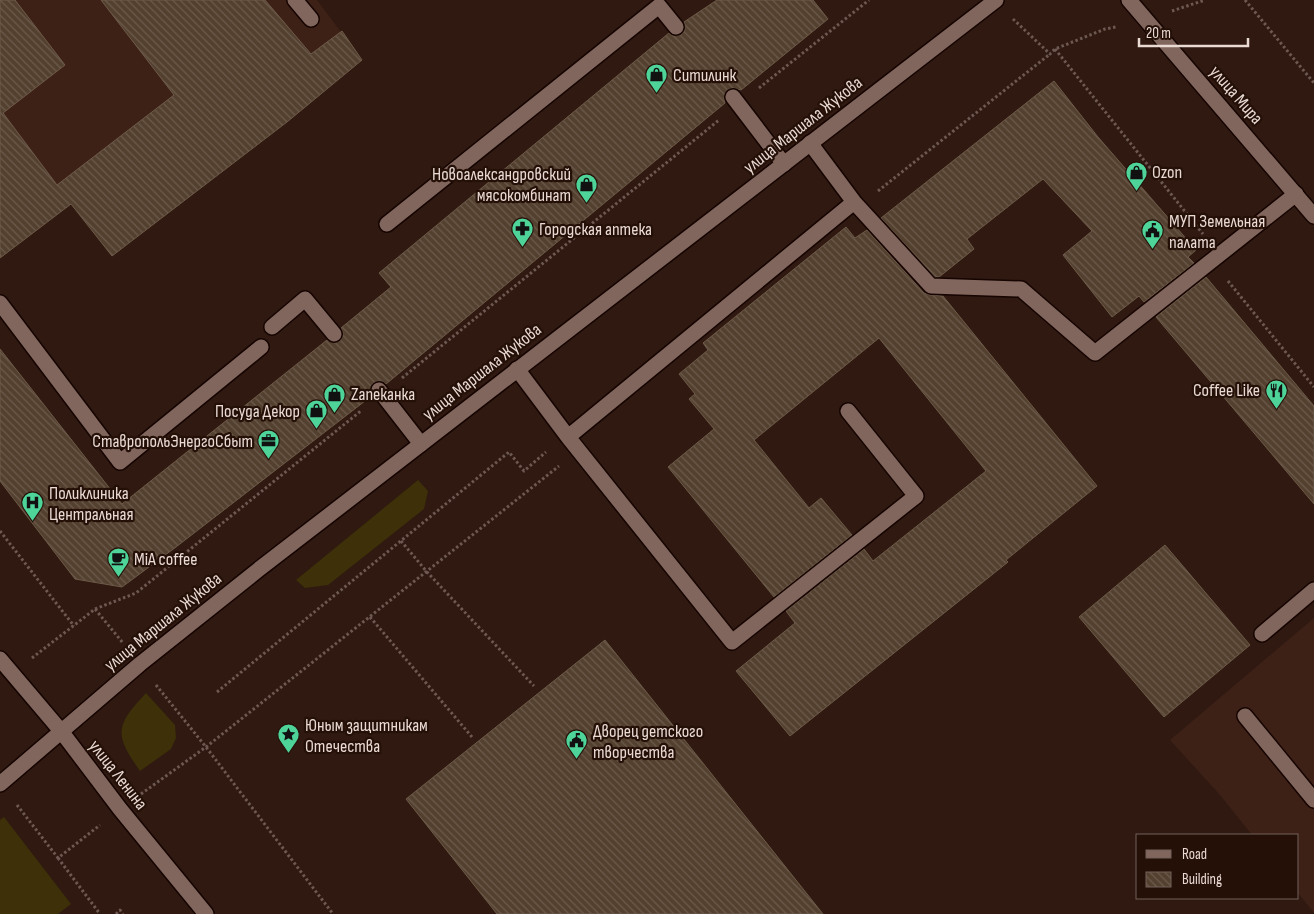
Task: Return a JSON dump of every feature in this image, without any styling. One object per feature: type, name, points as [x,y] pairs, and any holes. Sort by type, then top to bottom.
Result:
[{"type":"street","points":[[296,0],[310,19]]},
{"type":"street","name":"улица Маршала Жукова","points":[[0,784],[147,658],[420,444],[995,0]]},
{"type":"street","name":"улица Мира","points":[[1129,0],[1314,216]]},
{"type":"street","points":[[386,224],[657,3],[676,27]]},
{"type":"street","points":[[735,100],[784,164]]},
{"type":"street","points":[[810,143],[854,202],[931,286],[1021,289],[1095,352],[1296,194]]},
{"type":"street","points":[[568,437],[854,202]]},
{"type":"street","points":[[272,327],[305,299],[334,334]]},
{"type":"street","points":[[0,303],[120,462],[261,347]]},
{"type":"street","points":[[517,369],[579,451],[732,642],[916,496],[848,411]]},
{"type":"street","points":[[380,392],[420,444]]},
{"type":"street","points":[[1262,634],[1314,590]]},
{"type":"street","name":"улица Ленина","points":[[0,659],[61,731],[120,809],[206,914]]},
{"type":"street","points":[[1244,716],[1314,800]]},
{"type":"path","points":[[95,609],[136,594],[735,100],[868,0]]},
{"type":"path","points":[[995,0],[1050,54],[1055,49],[1105,30],[1145,20],[1205,0]]},
{"type":"path","points":[[1245,0],[1314,83]]},
{"type":"path","points":[[1055,49],[1314,387]]},
{"type":"path","points":[[333,914],[206,747],[579,451]]},
{"type":"path","points":[[217,692],[509,452],[524,471],[547,452]]},
{"type":"path","points":[[553,459],[560,466]]},
{"type":"path","points":[[0,531],[74,626]]},
{"type":"path","points":[[401,541],[427,572],[534,686]]},
{"type":"path","points":[[370,617],[472,737]]},
{"type":"path","points":[[58,858],[100,914]]},
{"type":"path","points":[[116,914],[120,910],[123,914]]},
{"type":"shaded area","points":[[0,0],[317,0],[362,60],[287,122],[112,256],[71,204],[0,258]]},
{"type":"shaded area","points":[[418,480],[428,491],[424,509],[328,585],[305,588],[296,580]]},
{"type":"shaded area","points":[[1314,618],[1314,913],[1299,894],[1299,834],[1251,834],[1220,795],[1170,740]]},
{"type":"shaded area","points":[[146,693],[175,725],[176,738],[171,749],[140,771],[122,739],[122,730],[128,714]]},
{"type":"shaded area","points":[[4,817],[71,904],[58,914],[0,914],[0,820]]},
{"type":"building","points":[[0,0],[15,0],[65,65],[3,113],[57,185],[174,95],[101,0],[265,0],[311,54],[342,31],[362,60],[287,122],[112,256],[71,204],[0,258]]},
{"type":"building","points":[[717,0],[813,0],[828,19],[741,90],[732,88],[727,90],[724,98],[725,103],[386,384],[378,381],[373,383],[370,391],[371,395],[365,401],[176,547],[122,587],[75,579],[0,481],[0,349],[122,504],[327,340],[335,343],[340,341],[343,333],[341,328],[391,287],[379,273],[669,33],[673,36],[681,35],[685,30],[684,22]]},
{"type":"building","points":[[1054,81],[1098,137],[1196,250],[1188,257],[1194,263],[1144,302],[1139,296],[1112,317],[1063,255],[1092,231],[1043,179],[967,239],[974,249],[939,277],[935,277],[881,218]]},
{"type":"building","points":[[846,227],[855,238],[867,230],[924,293],[943,296],[1097,486],[1006,560],[1008,562],[790,736],[736,671],[795,623],[786,611],[864,549],[873,561],[986,471],[879,338],[754,440],[809,508],[821,498],[852,535],[774,597],[668,467],[714,429],[689,399],[695,394],[679,374],[708,350],[703,343]]},
{"type":"building","points":[[1206,277],[1314,406],[1314,504],[1156,317]]},
{"type":"building","points":[[1165,545],[1250,645],[1164,717],[1079,617]]},
{"type":"building","name":"Дворец детского творчества","points":[[605,640],[823,914],[497,914],[406,799]]},
{"type":"place","name":"Ситилинк","points":[[657,94]]},
{"type":"place","name":"Ozon","points":[[1136,191]]},
{"type":"place","name":"Новоалександровский мясокомбинат","points":[[587,203]]},
{"type":"place","name":"Городская аптека","points":[[523,248]]},
{"type":"place","name":"МУП Земельная палата","points":[[1153,250]]},
{"type":"place","name":"Coffee Like","points":[[1276,409]]},
{"type":"place","name":"Zапеканка","points":[[335,413]]},
{"type":"place","name":"Посуда Декор","points":[[316,430]]},
{"type":"place","name":"СтавропольЭнергоСбыт","points":[[269,460]]},
{"type":"place","name":"Поликлиника Центральная","points":[[33,522]]},
{"type":"place","name":"MiA coffee","points":[[118,578]]},
{"type":"place","name":"Юным защитникам Отечества","points":[[289,754]]},
{"type":"place","name":"Дворец детского творчества","points":[[577,760]]}]
